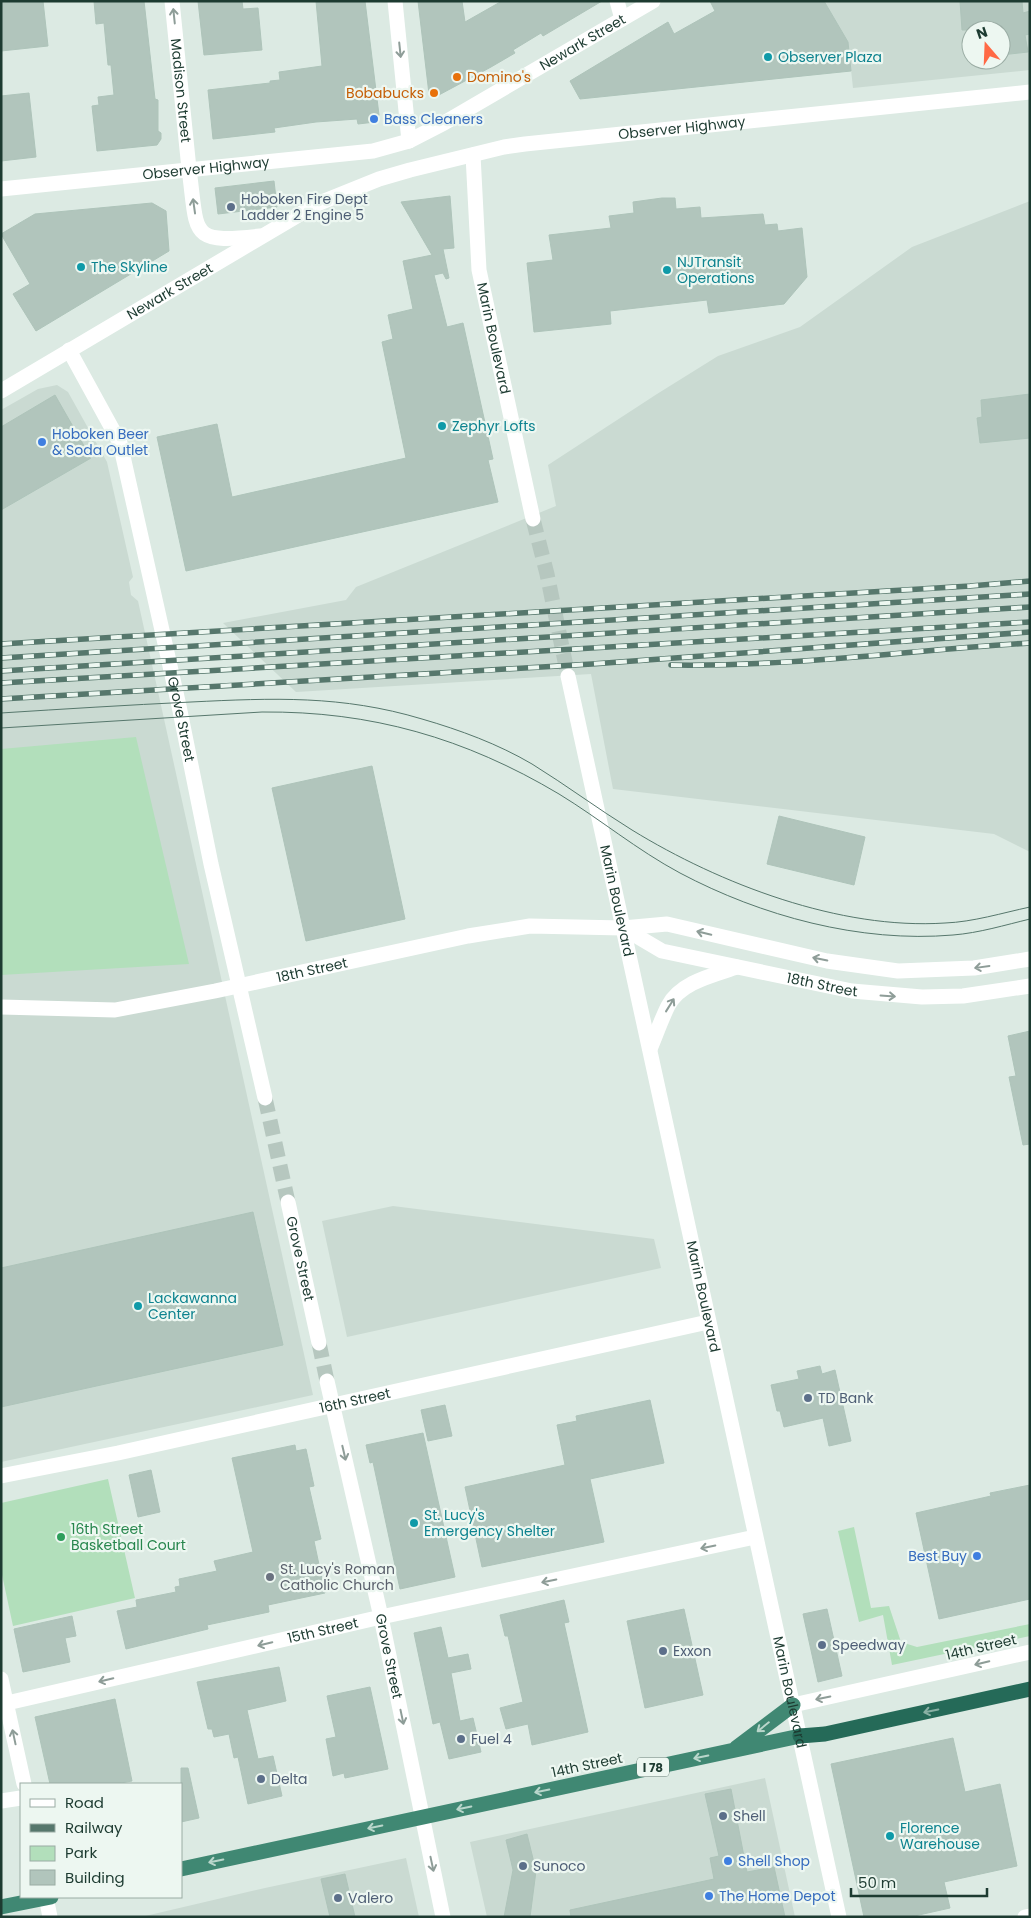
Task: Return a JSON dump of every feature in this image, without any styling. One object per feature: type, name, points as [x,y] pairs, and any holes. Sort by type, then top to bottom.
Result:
[{"type":"highway","name":"14th Street","points":[[182,1869],[800,1736],[825,1734],[1030,1689]]},
{"type":"highway","points":[[734,1750],[792,1705]]},
{"type":"highway","points":[[1,1908],[44,1898]]},
{"type":"street","name":"Madison Street","points":[[172,1],[189,169],[198,227],[202,234],[208,238],[221,240],[265,235]]},
{"type":"street","points":[[395,1],[409,141]]},
{"type":"street","points":[[617,1],[622,20]]},
{"type":"street","name":"Newark Street","points":[[409,141],[444,124],[653,1]]},
{"type":"street","name":"Observer Highway","points":[[340,194],[387,177],[525,144],[1030,92]]},
{"type":"street","name":"Observer Highway","points":[[1,189],[373,151],[409,141]]},
{"type":"street","name":"Marin Boulevard","points":[[473,155],[474,216],[479,270],[533,518]]},
{"type":"street","name":"Newark Street","points":[[3,385],[199,276],[287,220],[340,194]]},
{"type":"street","name":"Grove Street","points":[[69,350],[120,443],[265,1098]]},
{"type":"street","name":"Marin Boulevard","points":[[568,676],[839,1917]]},
{"type":"street","name":"18th Street","points":[[1,1008],[115,1010],[240,986],[510,929],[550,926],[623,928],[666,924],[827,961],[898,971],[974,968],[1030,959]]},
{"type":"street","name":"18th Street","points":[[623,928],[662,951],[836,989],[896,996],[963,996],[1030,986]]},
{"type":"street","points":[[650,1049],[668,1005],[675,997],[697,981],[737,967]]},
{"type":"street","name":"Grove Street","points":[[288,1202],[319,1343]]},
{"type":"street","name":"16th Street","points":[[1,1476],[118,1453],[708,1322]]},
{"type":"street","name":"Grove Street","points":[[327,1381],[381,1618],[443,1917]]},
{"type":"street","name":"15th Street","points":[[7,1703],[381,1618],[756,1537]]},
{"type":"street","name":"14th Street","points":[[792,1705],[1030,1652]]},
{"type":"street","points":[[1,1679],[24,1783]]},
{"type":"street","points":[[1,1801],[20,1798]]},
{"type":"street","points":[[48,1898],[50,1917]]},
{"type":"street","points":[[1025,1917],[1030,1916]]},
{"type":"shaded area","points":[[824,1],[1030,1],[1030,70],[853,88],[848,42]]},
{"type":"shaded area","points":[[1030,201],[1030,852],[994,834],[613,789],[591,674],[296,692],[223,623],[346,600],[356,587],[556,506],[548,465],[657,394],[718,356],[800,327],[912,247]]},
{"type":"shaded area","points":[[57,385],[68,392],[107,462],[133,577],[129,582],[131,595],[138,601],[313,1395],[1,1462],[1,410],[38,389]]},
{"type":"shaded area","points":[[393,1206],[654,1239],[661,1268],[347,1337],[322,1221]]},
{"type":"shaded area","points":[[765,1778],[795,1917],[487,1917],[470,1842]]},
{"type":"shaded area","points":[[406,1858],[419,1917],[141,1917],[265,1888]]},
{"type":"green space","points":[[136,737],[189,964],[1,975],[1,749]]},
{"type":"green space","name":"16th Street Basketball Court","points":[[108,1479],[135,1598],[13,1626],[1,1570],[1,1503]]},
{"type":"green space","points":[[854,1527],[871,1608],[889,1606],[901,1642],[917,1647],[1030,1624],[1030,1636],[892,1665],[883,1615],[859,1622],[838,1531]]},
{"type":"building","points":[[1,1],[43,1],[48,46],[1,51]]},
{"type":"building","points":[[94,1],[144,1],[155,99],[158,100],[158,131],[161,133],[161,139],[157,145],[97,151],[92,106],[99,105],[98,97],[114,95],[111,65],[108,65],[104,23],[96,24]]},
{"type":"building","points":[[198,1],[242,1],[243,9],[258,8],[262,50],[204,55]]},
{"type":"building","points":[[316,1],[365,1],[379,115],[375,122],[358,124],[357,119],[316,122],[274,128],[275,132],[213,139],[208,90],[270,83],[270,81],[280,80],[279,72],[322,66]]},
{"type":"building","points":[[418,1],[462,1],[465,22],[502,1],[602,1],[543,36],[541,33],[513,50],[515,53],[437,96],[429,94]]},
{"type":"building","name":"Observer Plaza","points":[[710,1],[824,1],[848,42],[851,71],[580,99],[570,81],[668,22],[674,34],[715,11]]},
{"type":"building","points":[[960,1],[1022,1],[1023,13],[1030,11],[1030,34],[1025,35],[1028,52],[1011,54],[1011,20],[961,20]]},
{"type":"building","points":[[29,93],[36,157],[1,161],[1,96]]},
{"type":"building","points":[[274,181],[277,207],[218,214],[215,188]]},
{"type":"building","points":[[450,196],[454,248],[443,249],[449,278],[446,279],[443,273],[434,275],[447,327],[463,323],[493,459],[488,460],[498,502],[186,571],[157,437],[217,424],[232,497],[406,458],[382,342],[393,339],[388,315],[413,309],[403,261],[432,255],[401,202]]},
{"type":"building","name":"NJTransit Operations","points":[[675,198],[676,209],[700,207],[701,218],[763,214],[765,225],[777,224],[778,231],[802,228],[807,277],[784,304],[709,313],[707,300],[610,311],[611,324],[534,332],[527,263],[553,260],[549,235],[611,228],[609,216],[634,213],[633,202]]},
{"type":"building","name":"The Skyline","points":[[152,203],[166,211],[169,251],[36,331],[13,294],[30,284],[1,234],[35,214]]},
{"type":"building","points":[[1030,394],[1030,438],[980,443],[977,418],[982,417],[981,400]]},
{"type":"building","name":"Hoboken Beer & Soda Outlet","points":[[55,395],[91,458],[1,510],[1,427]]},
{"type":"building","points":[[372,766],[405,919],[306,941],[272,788]]},
{"type":"building","points":[[779,816],[865,837],[854,885],[767,864]]},
{"type":"building","points":[[1030,1031],[1030,1144],[1023,1145],[1009,1077],[1016,1076],[1008,1036]]},
{"type":"building","name":"Lackawanna Center","points":[[253,1212],[283,1345],[1,1407],[1,1268]]},
{"type":"building","name":"TD Bank","points":[[820,1366],[822,1374],[835,1370],[851,1441],[829,1446],[823,1418],[784,1427],[780,1411],[777,1411],[771,1385],[799,1379],[797,1371]]},
{"type":"building","points":[[650,1400],[664,1463],[590,1479],[604,1542],[482,1567],[465,1487],[565,1465],[557,1425],[577,1421],[576,1416]]},
{"type":"building","points":[[445,1405],[452,1436],[428,1441],[421,1410]]},
{"type":"building","name":"St. Lucy's Emergency Shelter","points":[[423,1433],[455,1577],[400,1589],[373,1462],[370,1463],[366,1445]]},
{"type":"building","points":[[295,1445],[296,1451],[306,1449],[314,1486],[309,1487],[321,1539],[314,1541],[325,1593],[268,1605],[269,1612],[207,1625],[208,1629],[126,1649],[117,1611],[137,1607],[136,1600],[176,1592],[175,1587],[180,1586],[179,1579],[217,1571],[214,1561],[253,1552],[232,1458]]},
{"type":"building","points":[[151,1470],[160,1512],[138,1517],[129,1475]]},
{"type":"building","name":"Best Buy","points":[[1030,1485],[1030,1599],[939,1619],[916,1513],[991,1496],[990,1493]]},
{"type":"building","points":[[564,1600],[569,1622],[564,1623],[588,1732],[532,1745],[528,1724],[506,1729],[500,1708],[523,1702],[508,1636],[505,1636],[500,1615]]},
{"type":"building","name":"Exxon","points":[[684,1609],[703,1695],[645,1708],[627,1621]]},
{"type":"building","name":"Speedway","points":[[827,1609],[842,1676],[818,1682],[803,1614]]},
{"type":"building","points":[[72,1616],[76,1636],[65,1638],[70,1662],[23,1672],[14,1629]]},
{"type":"building","points":[[441,1627],[448,1658],[468,1654],[471,1669],[451,1673],[460,1721],[473,1718],[481,1752],[449,1759],[440,1722],[433,1724],[414,1633]]},
{"type":"building","points":[[279,1667],[286,1701],[247,1710],[258,1759],[273,1756],[282,1796],[248,1804],[238,1757],[234,1758],[229,1734],[214,1737],[212,1729],[208,1729],[197,1682]]},
{"type":"building","points":[[370,1687],[388,1769],[345,1778],[344,1773],[333,1776],[326,1739],[336,1737],[327,1696]]},
{"type":"building","points":[[115,1699],[132,1781],[121,1783],[50,1783],[35,1717]]},
{"type":"building","name":"Florence Warehouse","points":[[953,1738],[965,1792],[1000,1784],[1017,1866],[944,1882],[950,1908],[910,1917],[864,1917],[831,1764]]},
{"type":"building","points":[[181,1768],[188,1768],[199,1818],[182,1822]]},
{"type":"building","name":"The Home Depot","points":[[731,1789],[747,1872],[774,1867],[785,1917],[571,1917],[570,1910],[714,1879],[710,1858],[719,1856],[705,1794]]},
{"type":"building","name":"Sunoco","points":[[527,1834],[536,1871],[530,1917],[504,1917],[513,1870],[506,1840]]},
{"type":"building","name":"Valero","points":[[345,1874],[355,1917],[330,1917],[321,1879]]},
{"type":"tunnel","points":[[533,519],[547,574],[568,676]]},
{"type":"tunnel","points":[[265,1098],[288,1202]]},
{"type":"tunnel","points":[[319,1343],[327,1381]]},
{"type":"tram line","points":[[1,713],[144,704],[279,699],[335,702],[392,711],[436,723],[506,750],[532,764],[619,822],[666,850],[742,885],[782,899],[823,911],[864,919],[905,923],[966,921],[1030,907]]},
{"type":"tram line","points":[[1,728],[262,712],[302,713],[379,723],[452,743],[524,774],[559,794],[680,873],[744,902],[777,914],[847,930],[882,935],[918,936],[953,935],[1030,919]]},
{"type":"railway","points":[[1,644],[1030,581]]},
{"type":"railway","points":[[1,658],[1030,594]]},
{"type":"railway","points":[[1,671],[1030,607]]},
{"type":"railway","points":[[1,683],[1030,622]]},
{"type":"railway","points":[[1,699],[592,664],[1030,632]]},
{"type":"railway","points":[[671,665],[806,661],[1030,643]]},
{"type":"place","name":"Observer Plaza","points":[[768,57]]},
{"type":"place","name":"Domino's","points":[[457,77]]},
{"type":"place","name":"Bobabucks","points":[[434,93]]},
{"type":"place","name":"Bass Cleaners","points":[[374,119]]},
{"type":"place","name":"Hoboken Fire Dept Ladder 2 Engine 5","points":[[231,207]]},
{"type":"place","name":"The Skyline","points":[[81,267]]},
{"type":"place","name":"NJTransit Operations","points":[[667,270]]},
{"type":"place","name":"Zephyr Lofts","points":[[442,426]]},
{"type":"place","name":"Hoboken Beer & Soda Outlet","points":[[42,442]]},
{"type":"place","name":"Lackawanna Center","points":[[138,1306]]},
{"type":"place","name":"TD Bank","points":[[808,1398]]},
{"type":"place","name":"St. Lucy's Emergency Shelter","points":[[414,1523]]},
{"type":"place","name":"16th Street Basketball Court","points":[[61,1537]]},
{"type":"place","name":"Best Buy","points":[[977,1556]]},
{"type":"place","name":"St. Lucy's Roman Catholic Church","points":[[270,1577]]},
{"type":"place","name":"Speedway","points":[[822,1645]]},
{"type":"place","name":"Exxon","points":[[663,1651]]},
{"type":"place","name":"Fuel 4","points":[[461,1739]]},
{"type":"place","name":"Delta","points":[[261,1779]]},
{"type":"place","name":"Shell","points":[[723,1816]]},
{"type":"place","name":"Florence Warehouse","points":[[890,1836]]},
{"type":"place","name":"Shell Shop","points":[[728,1861]]},
{"type":"place","name":"Sunoco","points":[[523,1866]]},
{"type":"place","name":"The Home Depot","points":[[709,1896]]},
{"type":"place","name":"Valero","points":[[338,1898]]}]
